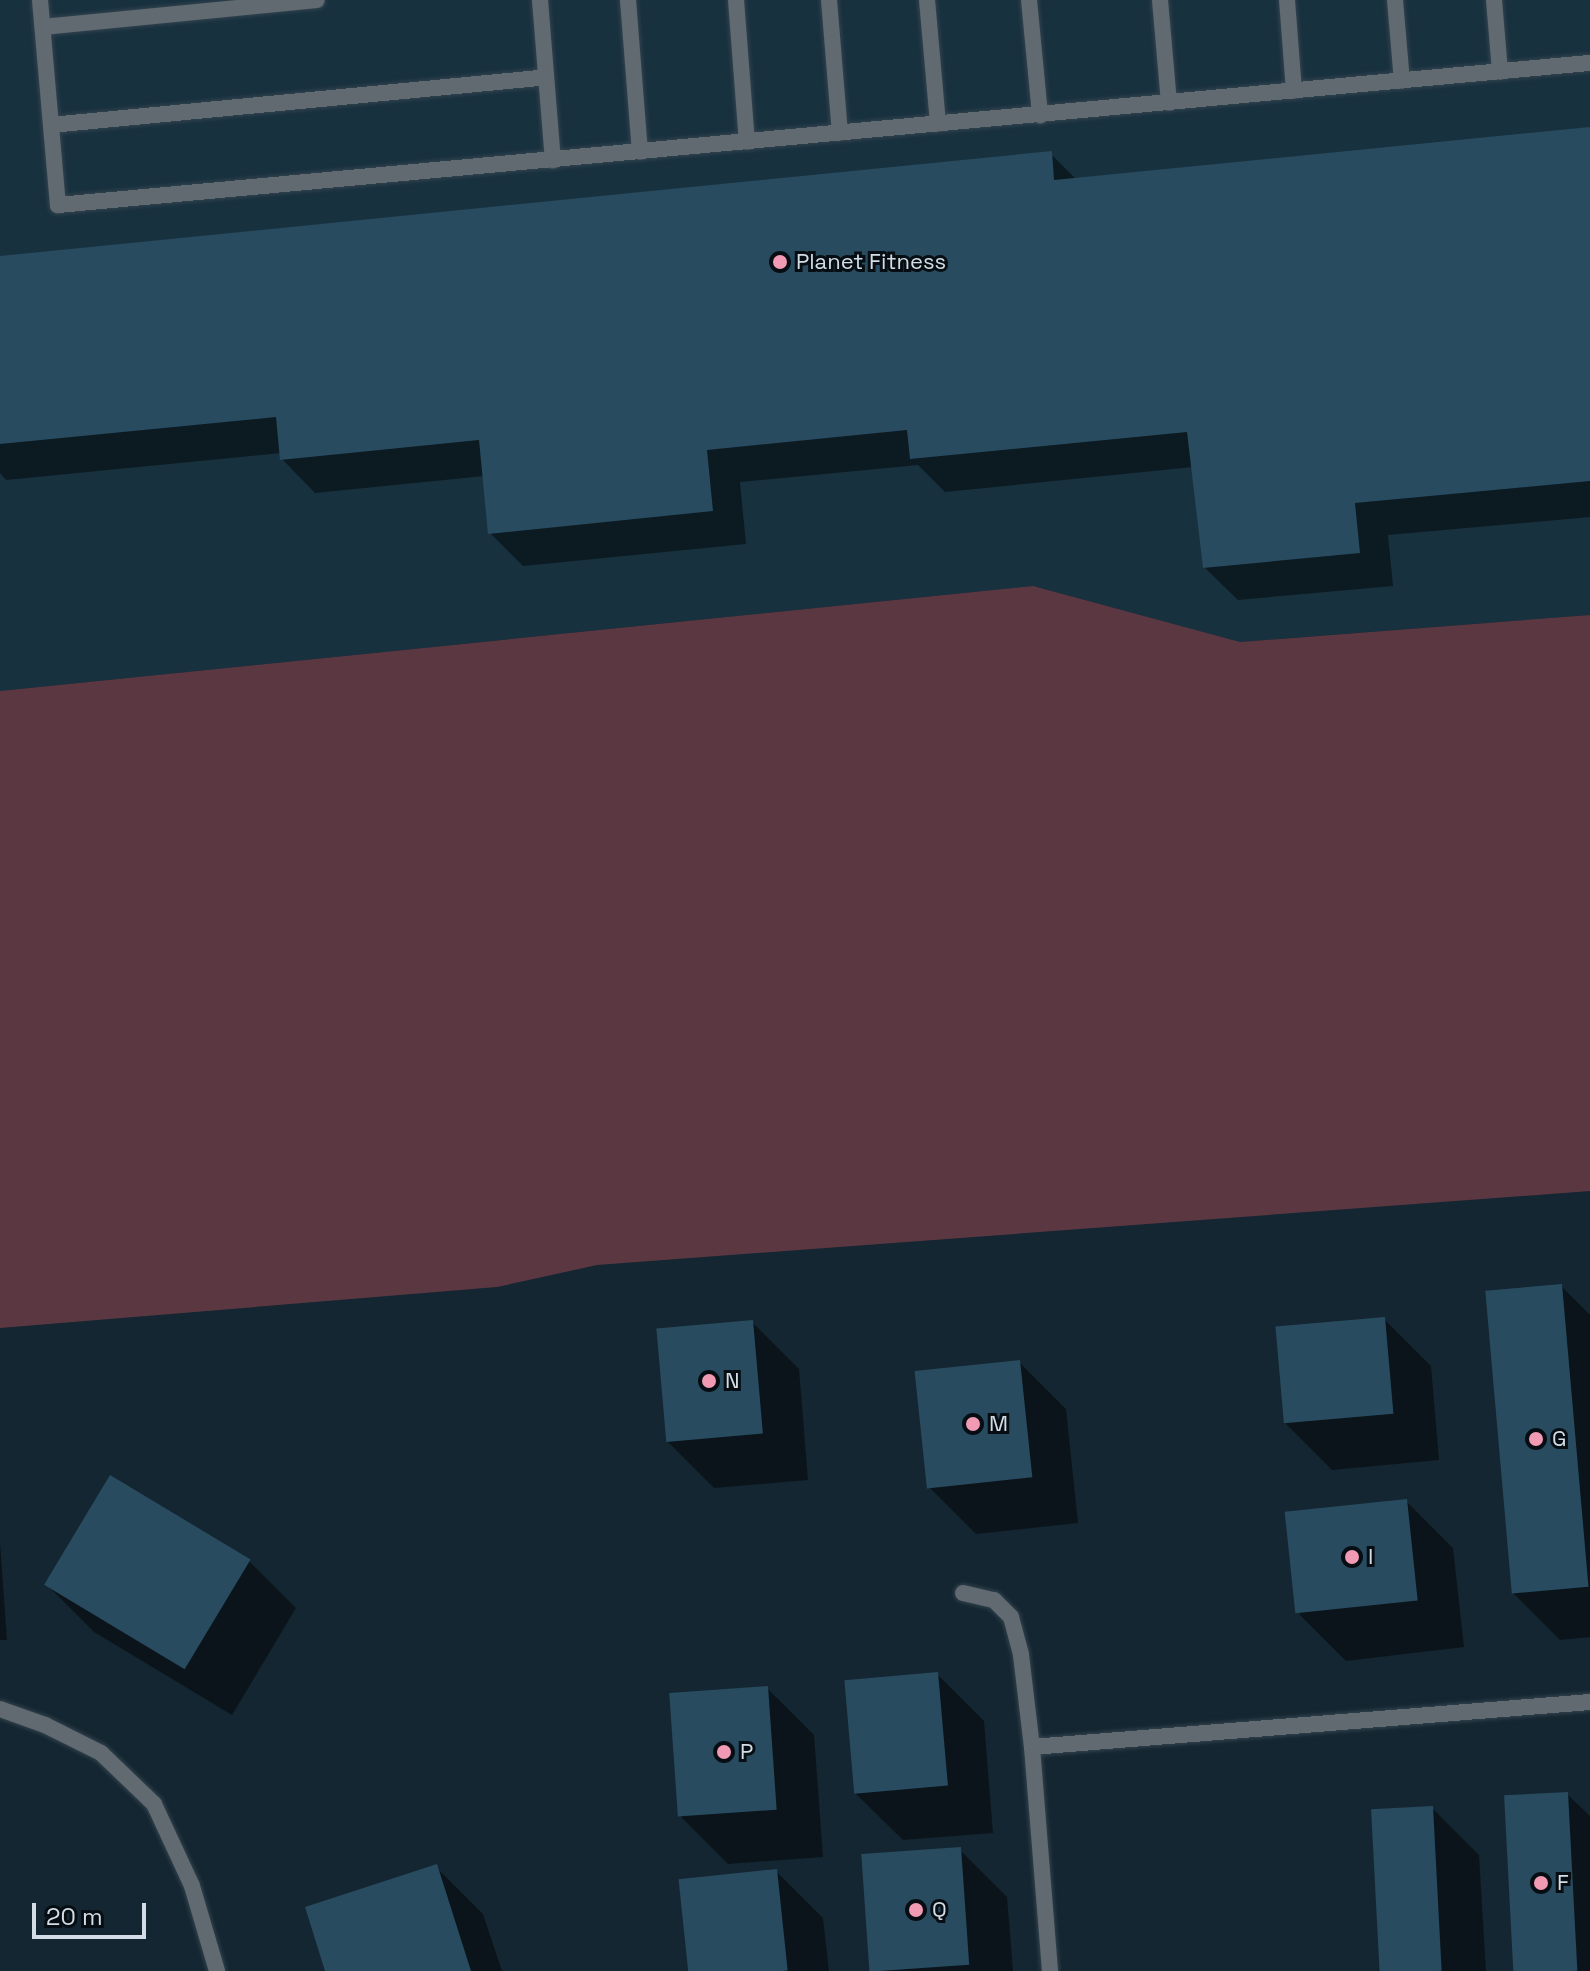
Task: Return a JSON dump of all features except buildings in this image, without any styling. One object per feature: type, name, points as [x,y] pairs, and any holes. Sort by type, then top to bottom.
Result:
[{"type":"street","points":[[40,0],[58,205],[1590,63]]},
{"type":"street","points":[[43,27],[317,0]]},
{"type":"street","points":[[540,0],[553,160]]},
{"type":"street","points":[[628,0],[640,152]]},
{"type":"street","points":[[736,0],[747,142]]},
{"type":"street","points":[[829,0],[840,133]]},
{"type":"street","points":[[927,0],[938,124]]},
{"type":"street","points":[[1029,0],[1040,115]]},
{"type":"street","points":[[1160,0],[1169,103]]},
{"type":"street","points":[[1287,0],[1294,91]]},
{"type":"street","points":[[1395,0],[1402,81]]},
{"type":"street","points":[[1494,0],[1500,72]]},
{"type":"street","points":[[51,125],[546,77]]},
{"type":"street","points":[[963,1593],[994,1600],[1011,1617],[1021,1655],[1032,1747],[1050,1971]]},
{"type":"street","points":[[1032,1747],[1590,1702]]},
{"type":"street","points":[[0,1709],[45,1725],[101,1753],[154,1804],[192,1886],[217,1971]]},
{"type":"shaded area","points":[[0,0],[1590,0],[1590,615],[1239,642],[1033,586],[0,691]]},
{"type":"shaded area","points":[[1033,586],[1240,642],[1590,615],[1590,1191],[597,1265],[497,1287],[0,1328],[0,691]]},
{"type":"place","name":"Planet Fitness","points":[[780,262]]},
{"type":"place","name":"N","points":[[709,1381]]},
{"type":"place","name":"M","points":[[973,1424]]},
{"type":"place","name":"G","points":[[1536,1439]]},
{"type":"place","name":"I","points":[[1352,1557]]},
{"type":"place","name":"P","points":[[724,1752]]},
{"type":"place","name":"F","points":[[1541,1883]]},
{"type":"place","name":"Q","points":[[916,1910]]}]
